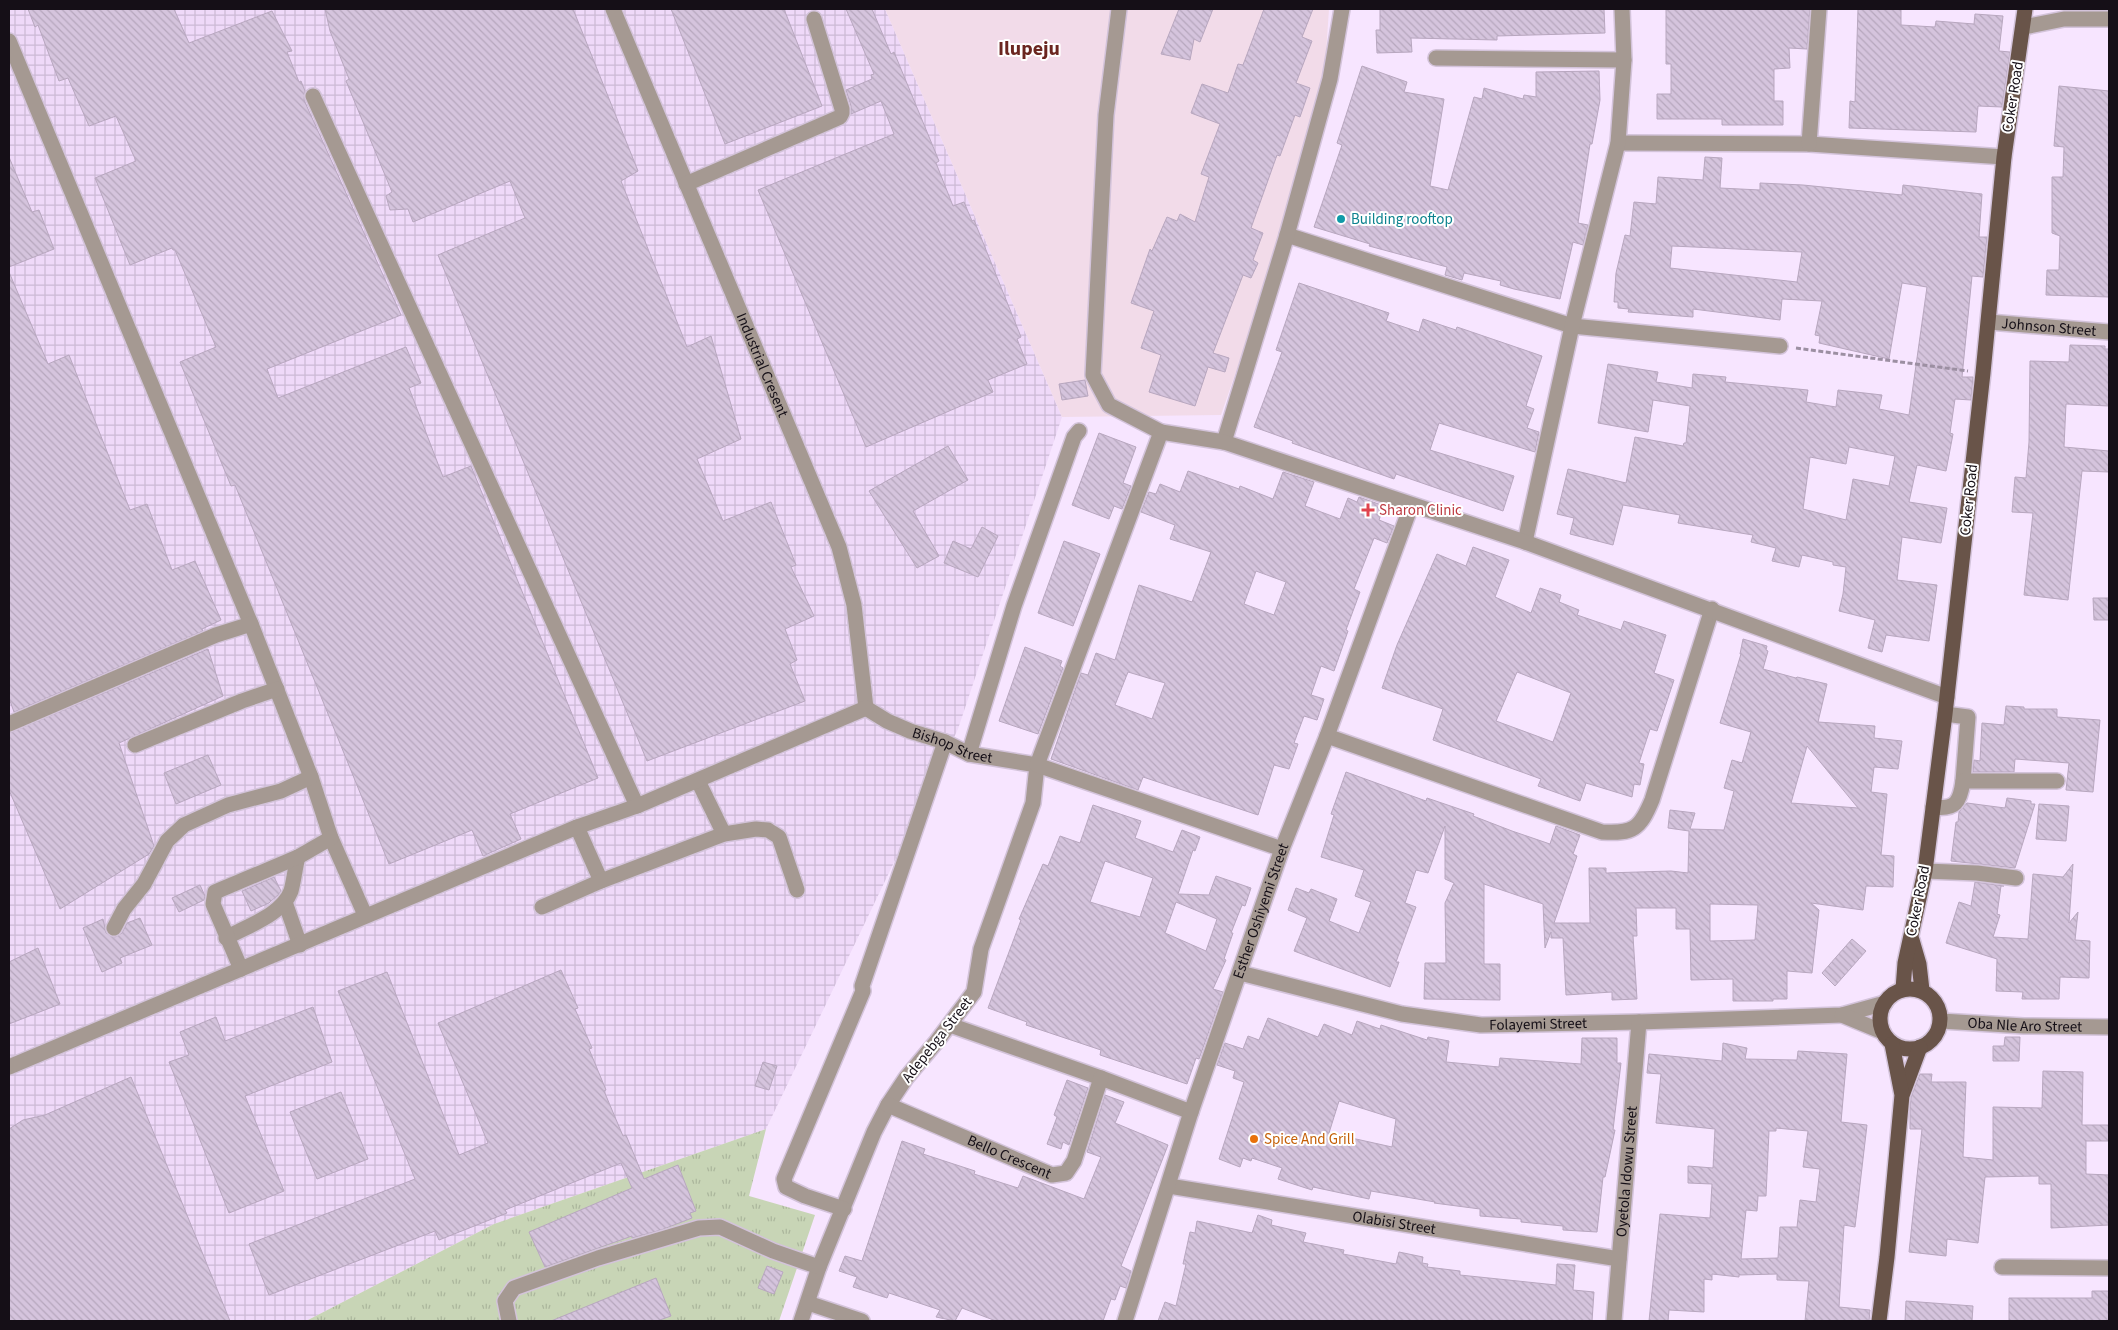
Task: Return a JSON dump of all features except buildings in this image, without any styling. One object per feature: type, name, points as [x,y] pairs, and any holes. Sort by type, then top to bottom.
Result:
[{"type":"main road","name":"Coker Road","points":[[1903,989],[1905,962],[1912,938],[1925,871],[1945,714],[1983,373],[2004,156],[2024,27],[2025,9]]},
{"type":"main road","points":[[1912,938],[1922,990]]},
{"type":"main road","points":[[1888,1038],[1908,1049],[1920,1047],[1930,1042],[1936,1036],[1941,1021],[1937,1003],[1922,990],[1903,989],[1887,998],[1880,1014],[1880,1022],[1888,1038],[1902,1095]]},
{"type":"main road","points":[[1879,1321],[1902,1095],[1920,1047]]},
{"type":"street","name":"Industrial Cresent","points":[[612,9],[839,547],[854,605],[866,708]]},
{"type":"street","points":[[1119,9],[1106,115],[1093,375],[1109,406],[1161,432],[1224,442],[1411,506],[1525,542],[1947,697]]},
{"type":"street","points":[[1224,442],[1287,235],[1330,79],[1342,9]]},
{"type":"street","points":[[1525,542],[1572,326],[1618,143],[1624,60],[1622,9]]},
{"type":"street","points":[[1809,144],[1819,9]]},
{"type":"street","points":[[686,184],[840,117],[842,109],[814,19]]},
{"type":"street","points":[[2024,27],[2064,19],[2109,19]]},
{"type":"street","points":[[9,42],[251,624],[277,688],[332,838],[365,915]]},
{"type":"street","points":[[1436,58],[1624,60]]},
{"type":"street","points":[[313,96],[637,806]]},
{"type":"street","points":[[1618,143],[1809,144],[2004,156]]},
{"type":"street","points":[[1287,235],[1572,326],[1780,346]]},
{"type":"street","name":"Johnson Street","points":[[1988,322],[2109,332]]},
{"type":"street","points":[[968,754],[1014,606],[1074,437],[1079,431]]},
{"type":"street","name":"Adepebga Street","points":[[801,1321],[819,1267],[874,1132],[888,1105],[906,1078],[950,1025],[974,992],[981,949],[1033,802],[1037,765],[1161,432]]},
{"type":"street","name":"Esther Oshiyemi Street","points":[[1125,1321],[1191,1112],[1282,849],[1327,736],[1411,506]]},
{"type":"street","points":[[1327,736],[1602,832],[1619,833],[1637,828],[1652,800],[1712,610]]},
{"type":"street","points":[[9,724],[216,634],[251,624]]},
{"type":"street","points":[[135,745],[277,688]]},
{"type":"street","points":[[9,1067],[365,915],[577,827],[637,806],[698,781],[866,708]]},
{"type":"street","name":"Bishop Street","points":[[866,708],[887,721],[910,731],[945,742],[968,754],[1037,765]]},
{"type":"street","points":[[1933,807],[1944,809],[1953,806],[1961,794],[1964,781],[1968,717],[1945,714]]},
{"type":"street","points":[[844,1209],[805,1196],[786,1187],[784,1179],[864,991],[862,986],[945,742]]},
{"type":"street","points":[[1037,765],[1282,849]]},
{"type":"street","points":[[114,928],[124,909],[144,884],[167,841],[184,825],[228,805],[281,791],[311,778]]},
{"type":"street","points":[[698,781],[724,834]]},
{"type":"street","points":[[1964,781],[2057,781]]},
{"type":"street","points":[[577,827],[601,881]]},
{"type":"street","points":[[542,907],[601,881],[724,834],[756,829],[768,830],[779,837],[797,890]]},
{"type":"street","points":[[241,969],[226,938],[213,904],[215,892],[298,856],[332,838]]},
{"type":"street","points":[[226,938],[274,912],[285,902],[291,891],[298,856]]},
{"type":"street","points":[[1925,871],[1977,873],[2016,878]]},
{"type":"street","points":[[285,902],[300,944]]},
{"type":"street","name":"Folayemi Street","points":[[1240,973],[1402,1014],[1481,1024],[1639,1022],[1842,1015]]},
{"type":"street","points":[[1842,1015],[1885,1003]]},
{"type":"street","points":[[1842,1015],[1888,1038]]},
{"type":"street","name":"Oba Nle Aro Street","points":[[1941,1021],[2024,1026],[2109,1027]]},
{"type":"street","name":"Oyetola Idowu Street","points":[[1614,1321],[1639,1022]]},
{"type":"street","points":[[950,1025],[1191,1112]]},
{"type":"street","name":"Bello Crescent","points":[[888,1105],[1052,1175],[1066,1173],[1074,1161],[1101,1078]]},
{"type":"street","name":"Olabisi Street","points":[[1169,1186],[1619,1259]]},
{"type":"street","points":[[508,1321],[505,1301],[514,1288],[598,1258],[699,1228],[720,1227],[772,1251],[819,1267]]},
{"type":"street","points":[[2002,1267],[2109,1268]]},
{"type":"street","points":[[808,1303],[862,1321]]},
{"type":"path","points":[[1780,346],[1983,373]]},
{"type":"shaded area","points":[[9,9],[885,9],[1062,417],[958,729],[766,1129],[494,1224],[306,1321],[9,1321]]},
{"type":"shaded area","points":[[885,9],[1329,9],[1321,126],[1221,415],[1062,417]]},
{"type":"green space","points":[[766,1129],[749,1196],[815,1215],[779,1321],[306,1321],[494,1224]]},
{"type":"place","name":"Building rooftop","points":[[1341,219]]},
{"type":"place","name":"Sharon Clinic","points":[[1368,510]]},
{"type":"place","name":"Spice And Grill","points":[[1254,1139]]},
{"type":"district","name":"Ilupeju","points":[[1029,49]]}]
